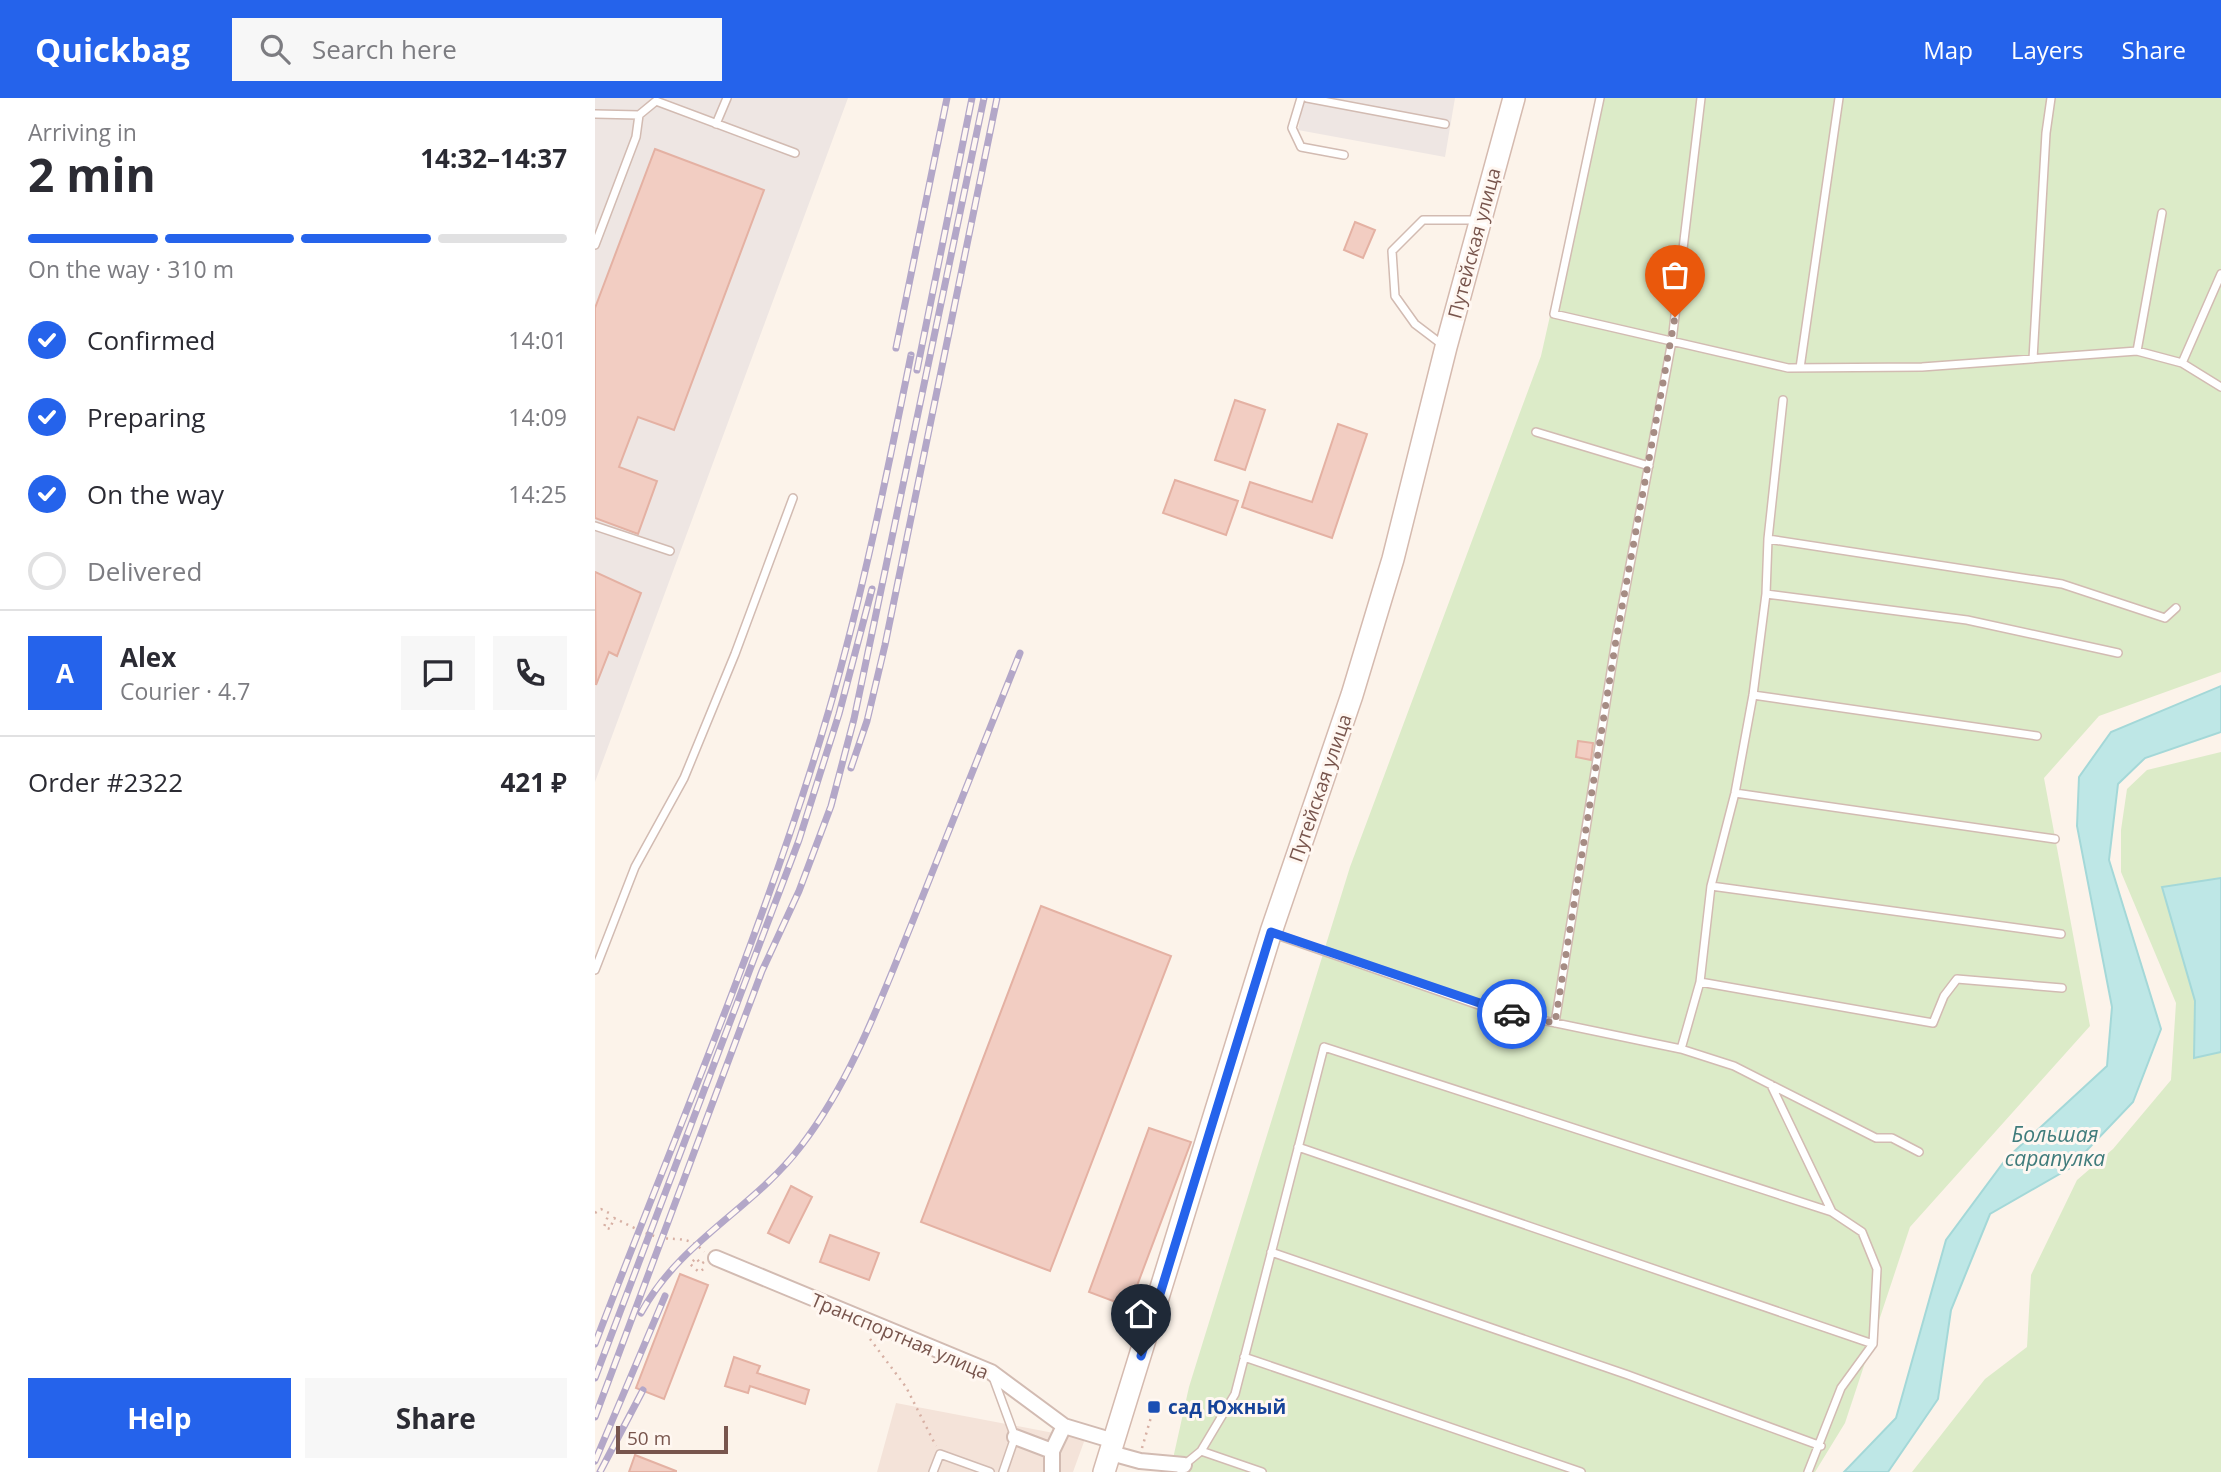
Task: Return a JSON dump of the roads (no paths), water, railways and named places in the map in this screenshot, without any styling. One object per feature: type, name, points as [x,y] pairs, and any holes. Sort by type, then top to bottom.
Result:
[{"type":"main road","name":"Путейская улица","points":[[1110,1456],[1271,932],[1371,633],[1393,559],[1446,347],[1514,98]]},
{"type":"street","name":"Транспортная улица","points":[[716,1258],[991,1372],[1110,1456],[1183,1469]]},
{"type":"street","points":[[1052,1472],[1052,1451],[1064,1426]]},
{"type":"street","points":[[1014,1437],[1052,1451]]},
{"type":"lane","points":[[716,124],[727,98]]},
{"type":"lane","points":[[1301,98],[1292,128],[1301,147],[1344,155]]},
{"type":"lane","points":[[1307,98],[1445,124]]},
{"type":"lane","points":[[1600,98],[1554,314],[1787,368],[1922,368],[2137,351],[2182,363],[2221,387]]},
{"type":"lane","points":[[1555,1023],[1616,640],[1672,341],[1701,98]]},
{"type":"lane","points":[[1800,368],[1839,98]]},
{"type":"lane","points":[[2033,359],[2046,133],[2051,98]]},
{"type":"lane","points":[[595,245],[636,137],[639,115],[657,99],[795,153]]},
{"type":"lane","points":[[595,114],[639,115]]},
{"type":"lane","points":[[2137,351],[2162,213]]},
{"type":"lane","points":[[1446,347],[1415,324],[1395,296],[1392,251],[1423,220],[1480,220]]},
{"type":"lane","points":[[2182,363],[2221,274]]},
{"type":"lane","points":[[1681,1049],[1700,982],[1711,886],[1735,793],[1753,695],[1766,594],[1768,539],[1783,400]]},
{"type":"lane","points":[[1536,432],[1649,466]]},
{"type":"lane","points":[[595,970],[635,867],[689,765],[735,654],[793,498]]},
{"type":"lane","points":[[595,526],[670,551]]},
{"type":"lane","points":[[1768,539],[2062,584],[2165,618],[2176,608]]},
{"type":"lane","points":[[1766,594],[1967,620],[2118,653]]},
{"type":"lane","points":[[1753,695],[2037,736]]},
{"type":"lane","points":[[1735,793],[2055,839]]},
{"type":"lane","points":[[1711,886],[2061,934]]},
{"type":"lane","points":[[1271,932],[1493,1010],[1681,1049],[1734,1066],[1877,1138],[1892,1138],[1919,1152]]},
{"type":"lane","points":[[1700,982],[1933,1023],[1944,996],[1957,979],[2062,988]]},
{"type":"lane","points":[[1183,1469],[1201,1451],[1235,1394],[1324,1047],[1832,1212],[1862,1232],[1877,1269],[1873,1344],[1842,1388],[1821,1447],[1808,1472]]},
{"type":"lane","points":[[1771,1085],[1832,1212]]},
{"type":"lane","points":[[1298,1147],[1873,1344]]},
{"type":"lane","points":[[1271,1252],[1615,1371],[1821,1447]]},
{"type":"lane","points":[[1244,1357],[1581,1472]]},
{"type":"lane","points":[[991,1372],[1014,1437],[1003,1472]]},
{"type":"lane","points":[[1201,1451],[1262,1472]]},
{"type":"lane","points":[[933,1472],[940,1454],[990,1472]]},
{"type":"water","name":"Большая сарапулка","points":[[2221,686],[2221,732],[2145,758],[2118,784],[2109,860],[2161,1029],[2133,1102],[2070,1168],[1990,1214],[1951,1310],[1938,1399],[1888,1472],[1844,1472],[1896,1418],[1946,1240],[2006,1159],[2107,1066],[2112,1007],[2077,826],[2079,777],[2111,732]]},
{"type":"water","points":[[2221,878],[2221,1052],[2194,1058],[2195,1001],[2162,887]]},
{"type":"railway","points":[[896,348],[947,98]]},
{"type":"railway","points":[[917,370],[972,98]]},
{"type":"railway","points":[[595,1417],[762,971],[799,891],[831,806],[854,719],[984,98]]},
{"type":"railway","points":[[851,768],[867,721],[885,645],[997,98]]},
{"type":"railway","points":[[595,1344],[748,950],[804,791],[829,710],[864,578],[911,355]]},
{"type":"railway","points":[[595,1378],[799,840],[839,714],[872,589]]},
{"type":"railway","points":[[641,1313],[676,1265],[782,1168],[819,1121],[835,1094],[876,1010],[1020,653]]},
{"type":"railway","points":[[595,1461],[665,1296]]},
{"type":"railway","points":[[600,1472],[643,1390]]},
{"type":"place","name":"сад Южный","points":[[1154,1407]]}]
